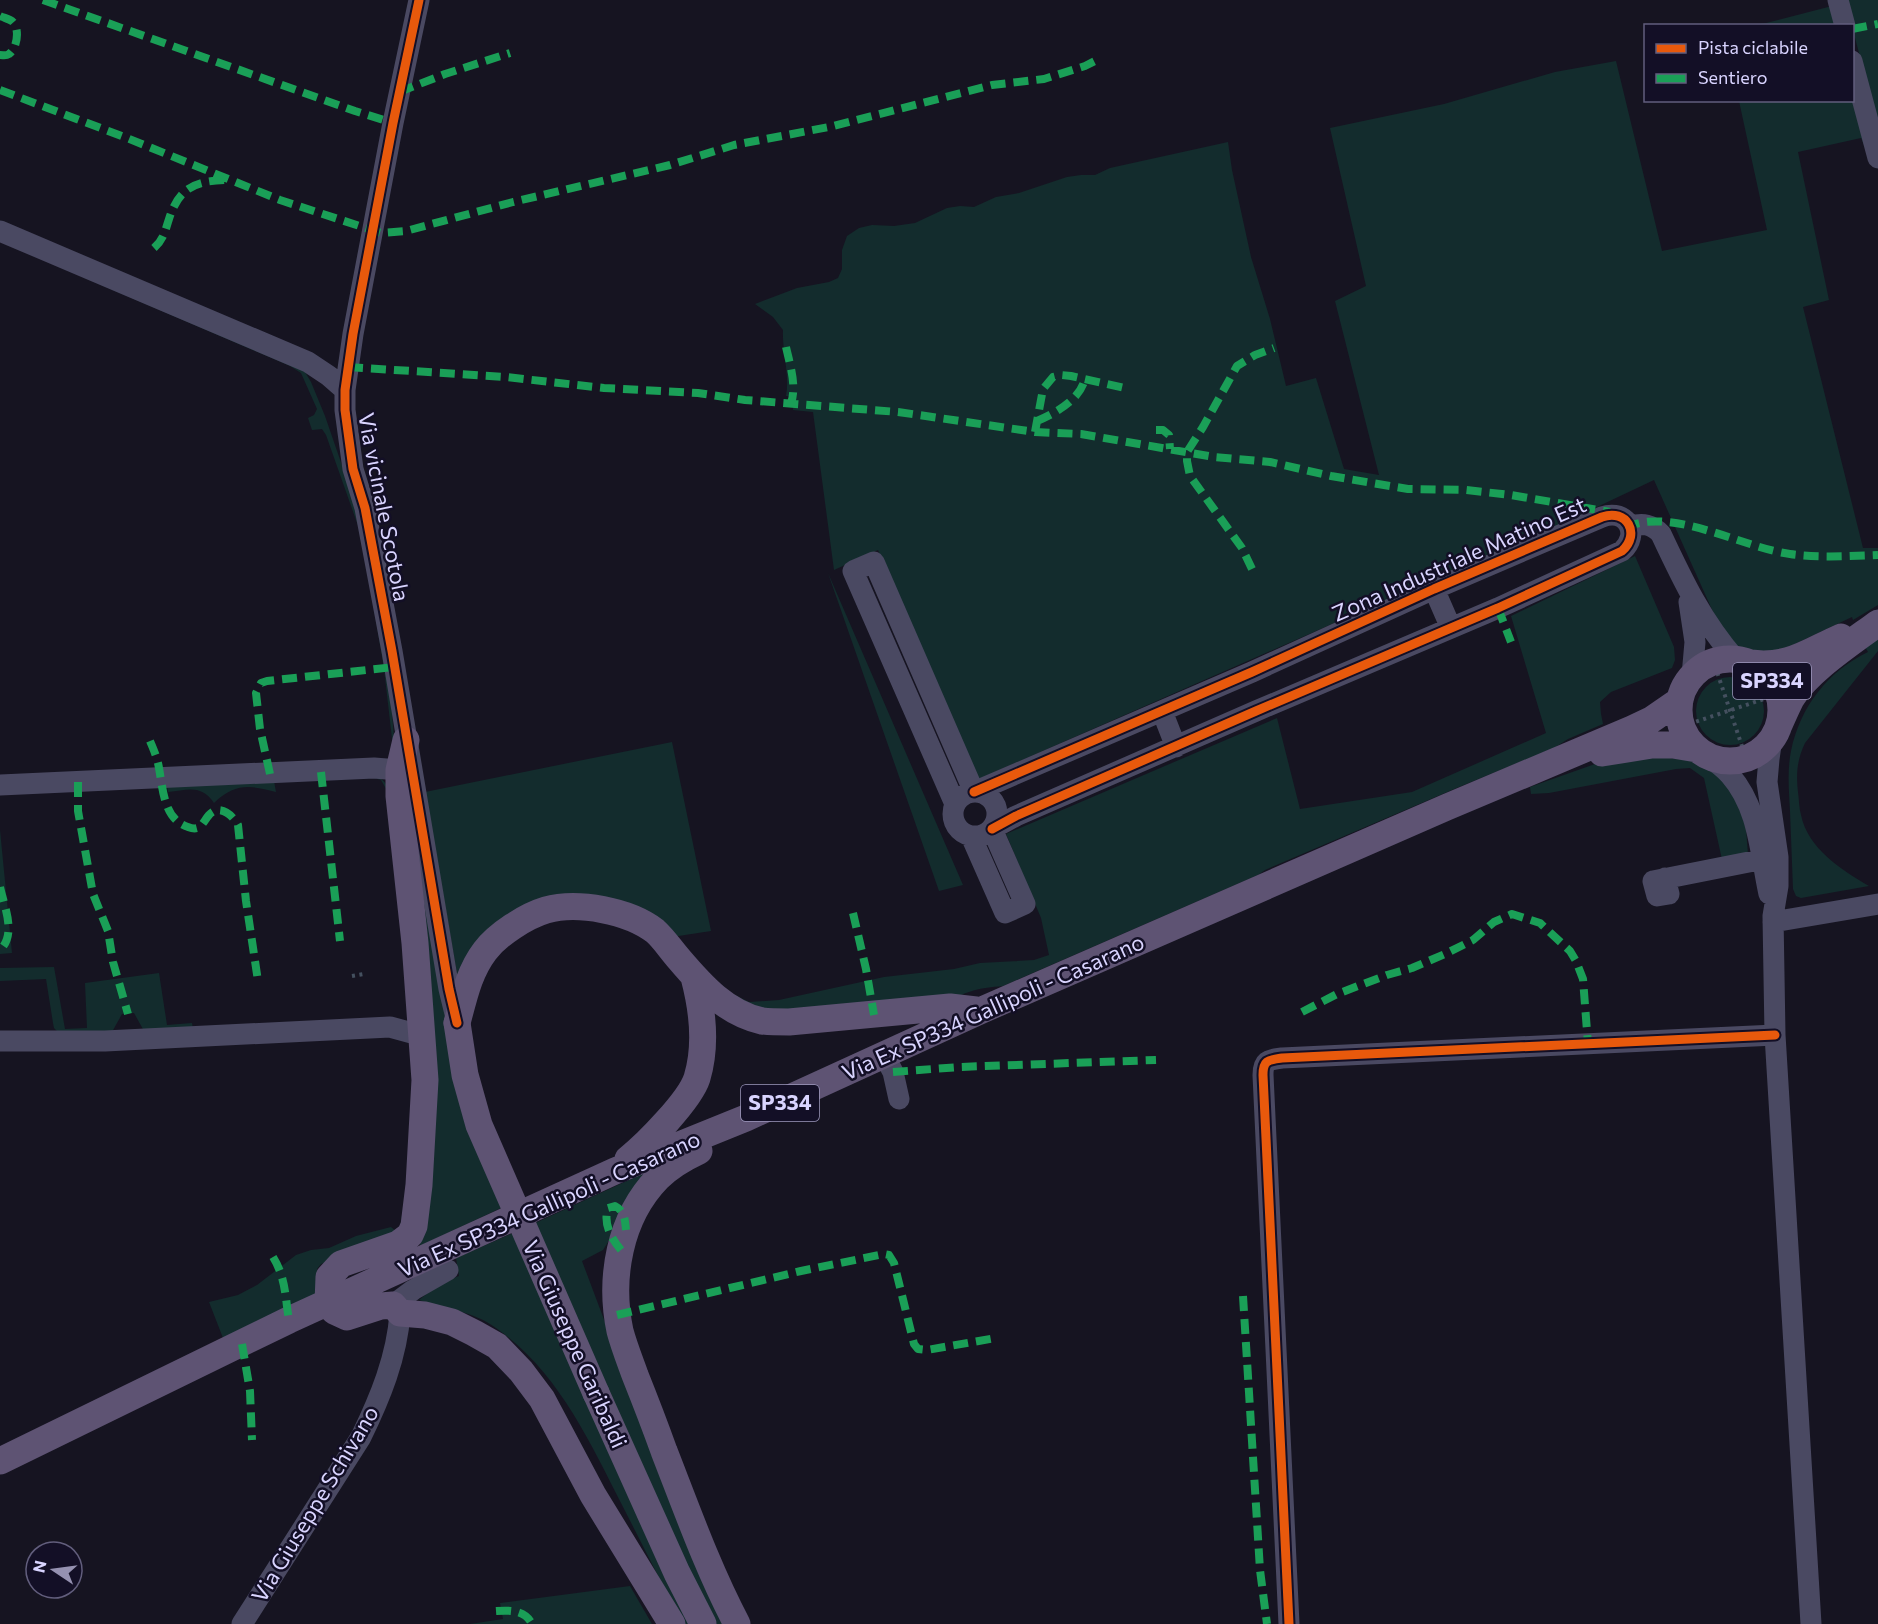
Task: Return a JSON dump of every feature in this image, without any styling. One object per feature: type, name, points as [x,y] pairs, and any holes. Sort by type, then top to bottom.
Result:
[{"type":"main road","name":"SP334","points":[[1681,727],[1680,700],[1684,687],[1723,665],[1781,664],[1878,622]]},
{"type":"main road","name":"SP334","points":[[1703,753],[1721,760],[1749,764],[1775,733],[1792,697],[1827,661],[1878,622]]},
{"type":"main road","name":"SP334","points":[[1723,665],[1765,673],[1773,682],[1778,693],[1780,717],[1775,733]]},
{"type":"main road","name":"Via Ex SP334 Gallipoli - Casarano","points":[[0,1461],[328,1303],[615,1171],[746,1118],[982,1010],[1447,807],[1566,758],[1651,720],[1680,700]]},
{"type":"main road","points":[[1681,727],[1688,739],[1703,753]]},
{"type":"main road","points":[[406,740],[399,770],[400,817],[423,1036],[425,1080],[419,1185],[414,1226],[410,1235],[398,1244],[341,1264],[329,1277],[328,1303],[334,1311],[347,1317],[381,1306],[425,1315],[460,1326],[497,1346],[521,1371],[542,1399],[593,1495],[672,1624]]},
{"type":"main road","name":"Via Ex SP334 Gallipoli - Casarano","points":[[1566,758],[1673,745],[1703,753]]},
{"type":"main road","points":[[457,1023],[470,976],[486,950],[504,932],[546,910],[570,907],[623,914],[655,932],[711,995],[742,1015],[764,1021],[789,1022],[950,1007],[982,1010]]},
{"type":"main road","points":[[615,1171],[645,1145],[681,1103],[696,1080],[703,1048],[703,1017],[694,977]]},
{"type":"main road","name":"Via Giuseppe Garibaldi","points":[[457,1023],[465,1075],[479,1125],[677,1573],[704,1624]]},
{"type":"main road","points":[[737,1624],[701,1546],[630,1361],[621,1334],[615,1302],[615,1283],[626,1230],[646,1192],[658,1178],[678,1162],[729,1136],[746,1118]]},
{"type":"street","name":"Via vicinale Scotola","points":[[419,0],[353,334],[345,390],[345,410],[353,469],[365,508],[376,562],[449,989],[457,1023]]},
{"type":"street","points":[[1838,0],[1844,24]]},
{"type":"street","points":[[1854,68],[1878,158]]},
{"type":"street","points":[[0,231],[308,362],[330,376],[345,390]]},
{"type":"street","name":"Zona Industriale Matino Est","points":[[955,804],[963,795],[1252,672],[1434,589],[1609,514],[1626,520],[1630,525],[1647,524],[1661,534],[1687,589],[1716,636],[1723,665]]},
{"type":"street","points":[[971,836],[1005,913],[1025,904],[992,829],[997,809],[993,800],[985,794],[974,792],[874,562],[854,571],[955,804],[952,814],[955,824],[962,832],[971,836],[983,835],[992,829],[1016,816],[1451,628],[1622,551],[1631,538],[1630,525]]},
{"type":"street","points":[[1434,589],[1451,628]]},
{"type":"street","name":"Zona Industriale Matino Est","points":[[1687,589],[1695,642],[1723,665]]},
{"type":"street","points":[[1162,711],[1176,747]]},
{"type":"street","points":[[1769,858],[1767,782],[1775,733]]},
{"type":"street","points":[[1703,753],[1729,774],[1748,801],[1758,835],[1769,858],[1778,886],[1773,919],[1775,1035],[1811,1624]]},
{"type":"street","points":[[0,785],[374,768],[399,770]]},
{"type":"street","points":[[1665,878],[1769,858]]},
{"type":"street","points":[[1773,919],[1878,904]]},
{"type":"street","points":[[0,1041],[113,1041],[390,1027],[423,1036]]},
{"type":"street","points":[[1289,1624],[1263,1067],[1266,1062],[1282,1058],[1775,1035]]},
{"type":"street","points":[[884,1055],[893,1072],[899,1099]]},
{"type":"street","points":[[397,1309],[413,1290],[448,1270]]},
{"type":"street","name":"Via Giuseppe Schivano","points":[[242,1624],[361,1437],[375,1408],[399,1334],[397,1309]]},
{"type":"path","points":[[1723,665],[1730,711],[1749,764]]},
{"type":"path","points":[[1681,727],[1778,693]]},
{"type":"path","points":[[352,976],[364,974]]},
{"type":"green space","points":[[1845,0],[1878,0],[1878,125],[1854,34],[1854,24],[1851,24]]},
{"type":"green space","points":[[1832,6],[1837,24],[1758,24]]},
{"type":"green space","points":[[1616,61],[1662,251],[1767,230],[1739,102],[1853,102],[1873,166],[1861,138],[1798,152],[1829,300],[1803,307],[1863,548],[1878,548],[1878,605],[1853,620],[1852,617],[1763,659],[1738,648],[1718,623],[1654,480],[1580,515],[979,779],[878,550],[834,570],[813,412],[793,410],[794,397],[786,396],[783,330],[773,317],[755,304],[797,288],[838,278],[842,269],[842,250],[847,236],[859,228],[872,225],[894,226],[915,223],[947,208],[974,207],[996,197],[1019,193],[1067,177],[1095,175],[1110,168],[1228,142],[1251,257],[1270,319],[1286,386],[1316,378],[1344,469],[1379,475],[1335,301],[1366,286],[1330,128],[1444,104],[1555,72]]},
{"type":"green space","points":[[6,244],[295,365],[305,372],[325,416],[356,506],[389,675],[395,750],[389,759],[393,747],[384,669],[362,537],[326,435],[322,429],[312,430],[308,418],[314,415],[317,409],[301,373],[290,366]]},
{"type":"green space","points":[[1635,556],[1674,647],[1675,660],[1672,668],[1611,692],[1600,702],[1603,724],[1568,739],[1554,748],[1265,870],[1003,986],[974,990],[948,1002],[755,1012],[709,982],[749,1002],[779,1000],[884,977],[954,969],[980,963],[1034,960],[1049,955],[1041,918],[1006,834],[1277,718],[1300,809],[1412,792],[1546,733],[1511,616]]},
{"type":"green space","points":[[828,573],[963,885],[939,891]]},
{"type":"green space","points":[[1878,638],[1878,651],[1805,743],[1797,773],[1800,812],[1811,838],[1818,848],[1837,865],[1869,886],[1801,898],[1796,896],[1793,889],[1789,789],[1790,759],[1795,735],[1809,705],[1828,680],[1840,669],[1868,652],[1864,645]]},
{"type":"green space","points":[[1730,677],[1743,680],[1754,687],[1761,698],[1764,711],[1761,724],[1754,735],[1743,742],[1730,745],[1717,742],[1706,735],[1699,724],[1696,711],[1699,698],[1706,687],[1717,680]]},
{"type":"green space","points":[[672,742],[711,931],[672,937],[563,899],[458,979],[425,792]]},
{"type":"green space","points":[[1641,755],[1689,760],[1715,773],[1735,793],[1746,828],[1748,855],[1723,864],[1704,778],[1690,768],[1549,793],[1531,794],[1530,787],[1595,764]]},
{"type":"green space","points":[[361,774],[383,780],[389,794],[381,780],[374,778],[274,781],[276,792],[243,787],[229,792],[214,803],[199,791],[168,792],[167,785]]},
{"type":"green space","points":[[406,779],[454,1071],[501,1208],[420,1246],[429,1141]]},
{"type":"green space","points":[[0,830],[12,953],[0,954]]},
{"type":"green space","points":[[54,967],[65,1029],[87,1028],[85,983],[159,973],[167,1025],[192,1023],[193,1029],[144,1031],[134,1013],[122,1014],[112,1032],[57,1031],[54,1028],[46,979],[0,981],[0,968]]},
{"type":"green space","points":[[415,1050],[418,1053],[421,1071],[411,1212],[406,1228],[399,1236],[321,1264],[317,1269],[316,1295],[223,1338],[209,1302],[238,1295],[257,1285],[296,1255],[329,1248],[356,1236],[391,1227],[399,1234],[414,1139]]},
{"type":"green space","points":[[655,1168],[603,1250],[582,1261],[665,1482],[724,1624],[714,1624],[531,1225]]},
{"type":"green space","points":[[513,1233],[693,1624],[684,1624],[681,1620],[583,1430],[554,1385],[537,1364],[518,1345],[487,1322],[419,1300],[440,1283],[459,1276],[456,1258]]},
{"type":"green space","points":[[630,1586],[652,1624],[470,1624],[503,1619],[500,1603]]},
{"type":"marked path","points":[[43,0],[393,123]]},
{"type":"marked path","points":[[0,16],[13,22],[17,34],[16,44],[12,51],[7,55],[0,55]]},
{"type":"marked path","points":[[1854,29],[1878,24]]},
{"type":"marked path","points":[[399,92],[510,53]]},
{"type":"marked path","points":[[0,90],[280,200],[381,233],[406,231],[513,202],[670,165],[734,145],[829,127],[992,85],[1044,79],[1097,60]]},
{"type":"marked path","points":[[154,248],[162,238],[173,208],[183,193],[205,182],[226,180]]},
{"type":"marked path","points":[[786,347],[793,383],[791,403]]},
{"type":"marked path","points":[[1252,569],[1242,548],[1190,476],[1187,452],[1237,366],[1255,355],[1274,348]]},
{"type":"marked path","points":[[348,367],[506,377],[604,388],[698,393],[745,400],[898,412],[1035,432],[1081,434],[1214,457],[1270,462],[1331,476],[1408,489],[1466,490],[1511,495],[1610,512]]},
{"type":"marked path","points":[[1035,432],[1043,389],[1053,377],[1071,376],[1129,389]]},
{"type":"marked path","points":[[1037,421],[1052,414],[1073,399],[1083,386],[1085,378]]},
{"type":"marked path","points":[[1156,430],[1163,430],[1169,435],[1170,449]]},
{"type":"marked path","points":[[1628,521],[1630,526],[1648,522],[1688,525],[1790,554],[1878,555]]},
{"type":"marked path","points":[[1498,608],[1511,642]]},
{"type":"marked path","points":[[270,774],[260,729],[256,693],[261,683],[394,667]]},
{"type":"marked path","points":[[150,741],[158,763],[168,809],[179,823],[199,828],[209,815],[217,810],[226,812],[238,825],[258,981]]},
{"type":"marked path","points":[[321,772],[340,941]]},
{"type":"marked path","points":[[78,782],[78,811],[93,894],[108,931],[113,962],[128,1014]]},
{"type":"marked path","points":[[0,887],[9,928],[8,936],[0,950]]},
{"type":"marked path","points":[[853,913],[874,1015]]},
{"type":"marked path","points":[[1302,1012],[1337,994],[1445,954],[1473,940],[1494,922],[1512,914],[1540,923],[1570,951],[1576,961],[1583,979],[1588,1044]]},
{"type":"marked path","points":[[893,1072],[959,1067],[1156,1060]]},
{"type":"marked path","points":[[621,1250],[609,1230],[608,1208],[615,1206],[621,1211],[626,1230]]},
{"type":"marked path","points":[[617,1315],[801,1271],[884,1254],[889,1255],[894,1263],[914,1344],[918,1349],[927,1350],[996,1338]]},
{"type":"marked path","points":[[273,1257],[283,1280],[289,1320]]},
{"type":"marked path","points":[[1243,1296],[1260,1570],[1267,1624]]},
{"type":"marked path","points":[[242,1344],[250,1391],[252,1440]]},
{"type":"marked path","points":[[496,1611],[521,1613],[532,1624]]},
{"type":"cycle path","points":[[419,0],[353,334],[345,390],[345,410],[353,469],[365,508],[392,651],[449,989],[457,1023]]},
{"type":"cycle path","points":[[974,792],[1602,517],[1618,516],[1624,519],[1631,530],[1628,544],[1622,551],[1498,608],[1016,816],[992,829]]},
{"type":"cycle path","points":[[1289,1624],[1263,1075],[1265,1064],[1270,1060],[1282,1058],[1775,1035]]}]
